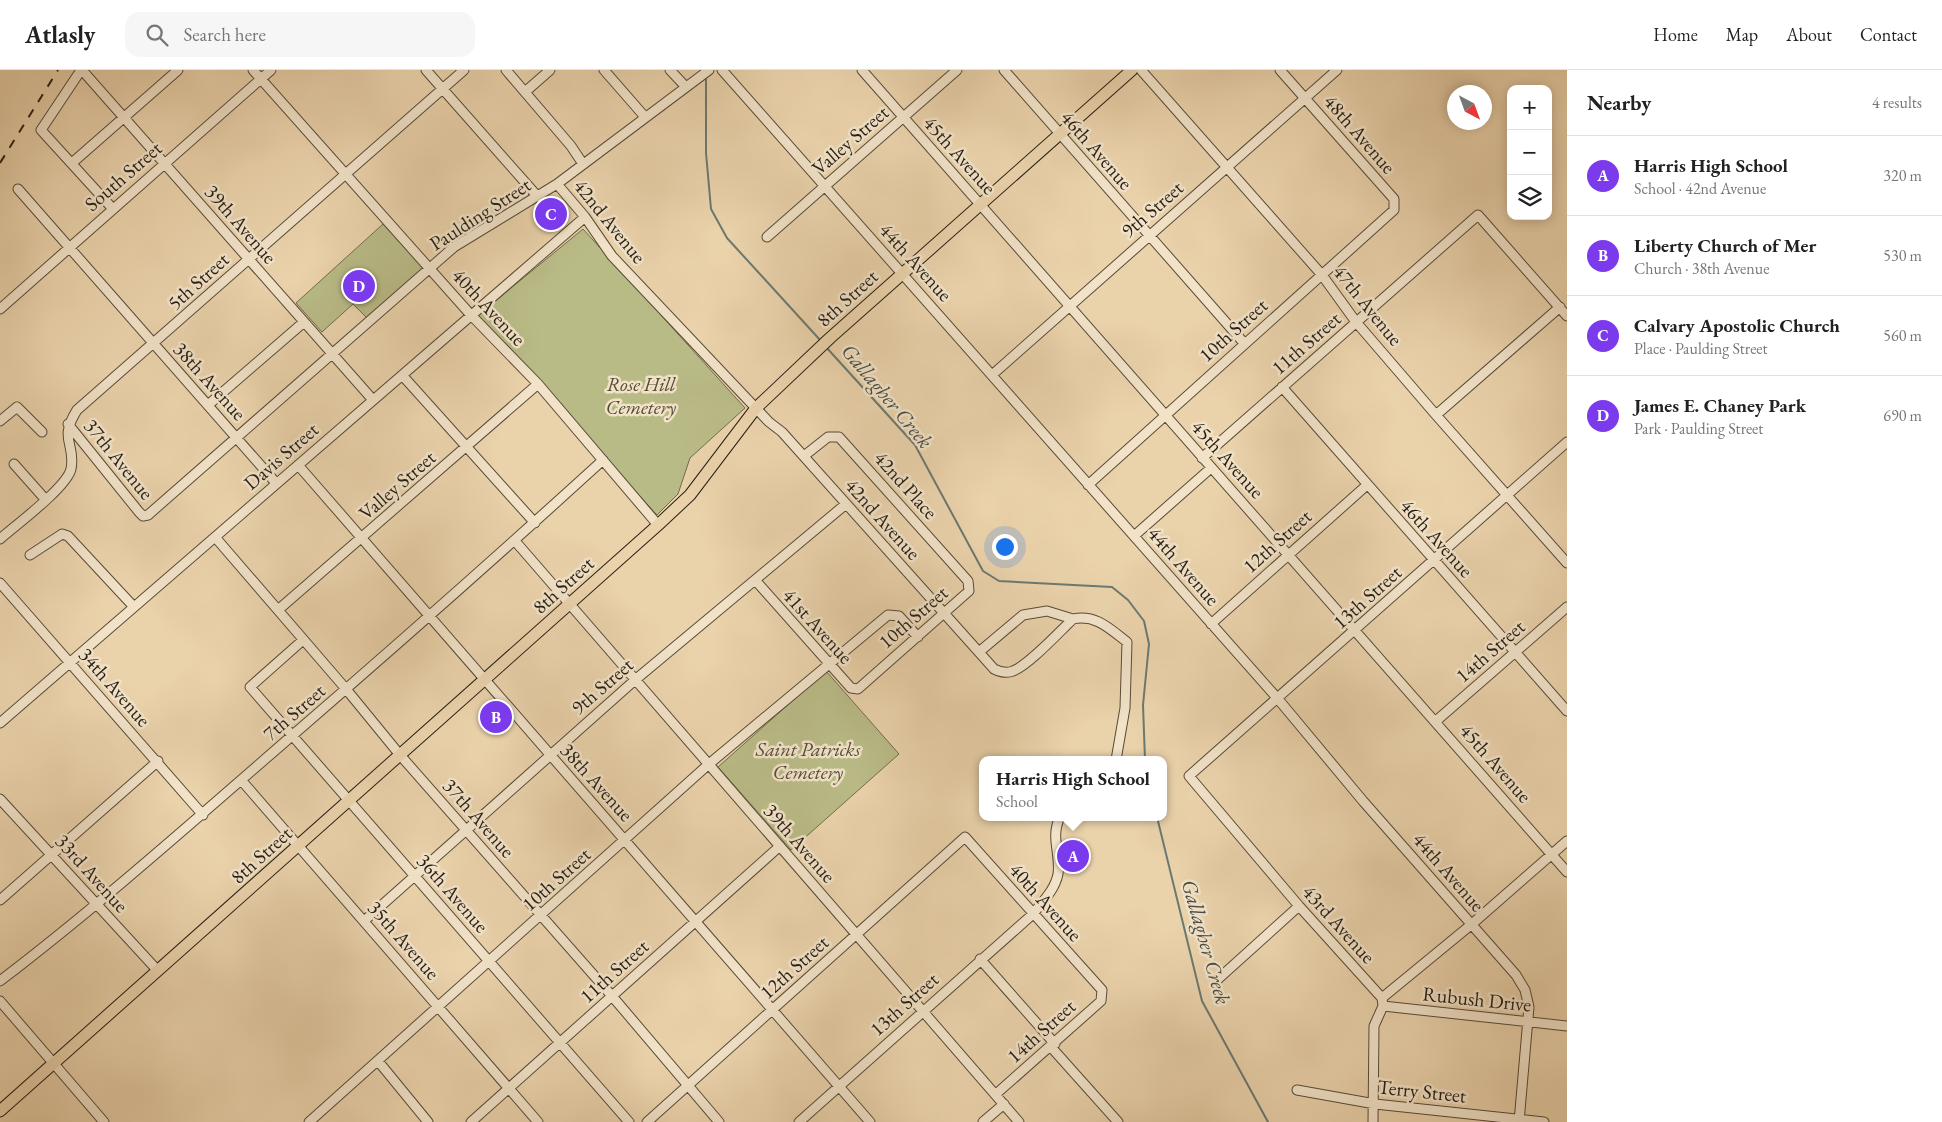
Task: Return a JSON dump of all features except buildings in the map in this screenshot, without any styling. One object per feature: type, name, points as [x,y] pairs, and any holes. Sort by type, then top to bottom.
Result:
[{"type":"main road","name":"8th Street","points":[[0,1111],[158,972],[690,495],[756,408],[816,350],[1132,70]]},
{"type":"street","name":"39th Avenue","points":[[81,70],[373,400]]},
{"type":"street","points":[[81,70],[41,130],[113,209]]},
{"type":"street","points":[[72,163],[178,70]]},
{"type":"street","name":"40th Avenue","points":[[253,70],[344,175],[470,314],[538,384],[658,524]]},
{"type":"street","name":"South Street","points":[[0,310],[271,70]]},
{"type":"street","points":[[426,70],[538,197]]},
{"type":"street","name":"5th Street","points":[[68,424],[77,410],[464,70]]},
{"type":"street","name":"42nd Avenue","points":[[506,70],[571,146],[583,164]]},
{"type":"street","points":[[525,92],[550,70]]},
{"type":"street","points":[[604,70],[645,117]]},
{"type":"street","points":[[670,70],[685,86]]},
{"type":"street","name":"Paulding Street","points":[[143,516],[148,515],[454,247],[557,184],[685,86],[709,70]]},
{"type":"street","name":"44th Avenue","points":[[722,70],[1278,699],[1522,983],[1528,999],[1529,1022],[1519,1121]]},
{"type":"street","name":"45th Avenue","points":[[862,70],[902,118],[1289,554],[1567,872]]},
{"type":"street","name":"Valley Street","points":[[767,237],[957,70]]},
{"type":"street","name":"46th Avenue","points":[[1004,70],[1244,343]]},
{"type":"street","name":"47th Avenue","points":[[1142,70],[1322,275],[1356,322],[1436,415],[1567,563]]},
{"type":"street","name":"48th Avenue","points":[[1280,70],[1394,199]]},
{"type":"street","name":"9th Street","points":[[992,375],[1337,70]]},
{"type":"street","name":"42nd Avenue","points":[[557,184],[585,217],[612,256],[768,422],[782,432],[944,614],[1000,672],[1014,671],[1021,667],[1073,619]]},
{"type":"street","name":"38th Avenue","points":[[18,190],[276,483]]},
{"type":"street","name":"10th Street","points":[[1088,485],[1394,210],[1394,199]]},
{"type":"street","name":"11th Street","points":[[1202,458],[1478,215],[1560,307]]},
{"type":"street","name":"Davis Street","points":[[0,723],[470,314],[585,217]]},
{"type":"street","points":[[1436,415],[1560,307],[1567,316]]},
{"type":"street","points":[[208,405],[304,322]]},
{"type":"street","points":[[402,375],[535,523]]},
{"type":"street","name":"Valley Street","points":[[278,610],[538,384]]},
{"type":"street","name":"46th Avenue","points":[[1282,387],[1366,485],[1567,711]]},
{"type":"street","points":[[0,421],[17,407],[42,432]]},
{"type":"street","points":[[0,539],[64,483],[71,470],[68,424]]},
{"type":"street","name":"37th Avenue","points":[[68,424],[143,516]]},
{"type":"street","name":"42nd Place","points":[[804,456],[828,437],[839,436],[968,581],[969,592]]},
{"type":"street","name":"13th Street","points":[[1189,776],[1567,442]]},
{"type":"street","name":"7th Street","points":[[0,981],[97,904],[203,815],[515,541],[603,460]]},
{"type":"street","points":[[14,464],[45,499]]},
{"type":"street","name":"38th Avenue","points":[[298,465],[428,617],[626,840],[870,1122]]},
{"type":"street","points":[[1134,536],[1211,468]]},
{"type":"street","name":"12th Street","points":[[1210,624],[1366,485]]},
{"type":"street","name":"9th Street","points":[[364,921],[635,680],[846,504]]},
{"type":"street","points":[[30,555],[62,534],[68,536],[134,607]]},
{"type":"street","name":"37th Avenue","points":[[215,537],[346,689],[400,755],[612,996],[719,1122]]},
{"type":"street","name":"39th Avenue","points":[[515,541],[1019,1122]]},
{"type":"street","name":"41st Avenue","points":[[756,581],[828,664],[851,688],[858,689]]},
{"type":"street","name":"34th Avenue","points":[[0,583],[158,761],[203,815]]},
{"type":"street","name":"10th Street","points":[[858,689],[969,592]]},
{"type":"street","name":"14th Street","points":[[1436,721],[1567,608]]},
{"type":"street","points":[[979,652],[1023,615],[1047,611],[1073,619],[1086,617],[1097,620],[1127,642],[1125,708],[1117,756]]},
{"type":"street","name":"10th Street","points":[[309,1122],[320,1119],[378,1061],[709,764],[888,614],[898,616],[918,637]]},
{"type":"street","name":"36th Avenue","points":[[303,640],[250,687],[629,1122]]},
{"type":"street","points":[[0,900],[158,761]]},
{"type":"street","name":"43rd Avenue","points":[[1189,776],[1298,906],[1383,1002]]},
{"type":"street","name":"35th Avenue","points":[[242,781],[538,1122]]},
{"type":"street","name":"33rd Avenue","points":[[0,798],[53,854],[158,972]]},
{"type":"street","points":[[1033,914],[1053,888],[1058,874],[1054,833],[1058,821]]},
{"type":"street","name":"40th Avenue","points":[[965,837],[1102,990]]},
{"type":"street","name":"12th Street","points":[[647,1122],[965,837]]},
{"type":"street","points":[[1373,1122],[1375,1104],[1374,1026],[1383,1002],[1567,841]]},
{"type":"street","name":"11th Street","points":[[471,1122],[780,846]]},
{"type":"street","points":[[1217,980],[1298,906]]},
{"type":"street","name":"13th Street","points":[[799,1122],[980,959],[1033,914]]},
{"type":"street","points":[[980,959],[1118,1122]]},
{"type":"street","name":"14th Street","points":[[996,1094],[1053,1046],[1101,1001],[1102,990]]},
{"type":"street","points":[[0,1001],[104,1122]]},
{"type":"street","name":"Rubush Drive","points":[[1383,1002],[1567,1026]]},
{"type":"street","points":[[378,1061],[428,1122]]},
{"type":"street","name":"Terry Street","points":[[1297,1090],[1375,1104],[1519,1121],[1544,1122]]},
{"type":"street","points":[[983,1122],[1004,1104]]},
{"type":"green space","points":[[383,224],[423,268],[367,318],[353,304],[322,332],[296,303]]},
{"type":"green space","name":"Rose Hill Cemetery","points":[[583,229],[745,408],[690,458],[678,494],[657,515],[477,316]]},
{"type":"green space","name":"Saint Patricks Cemetery","points":[[826,671],[899,754],[791,850],[718,767]]},
{"type":"waterway","name":"Gallagher Creek","points":[[706,77],[706,153],[711,209],[727,238],[821,341]]},
{"type":"waterway","name":"Gallagher Creek","points":[[826,347],[915,445],[983,571],[999,581],[1112,587],[1128,600],[1144,621],[1149,644],[1143,705],[1145,756]]},
{"type":"waterway","name":"Gallagher Creek","points":[[1158,821],[1202,1001],[1268,1122]]},
{"type":"railway","points":[[0,163],[58,70]]},
{"type":"place","name":"Calvary Apostolic Church","points":[[551,214]]},
{"type":"place","name":"James E. Chaney Park","points":[[359,286]]},
{"type":"place","name":"Liberty Church of Mer","points":[[496,717]]},
{"type":"place","name":"Harris High School","points":[[1073,856]]}]
